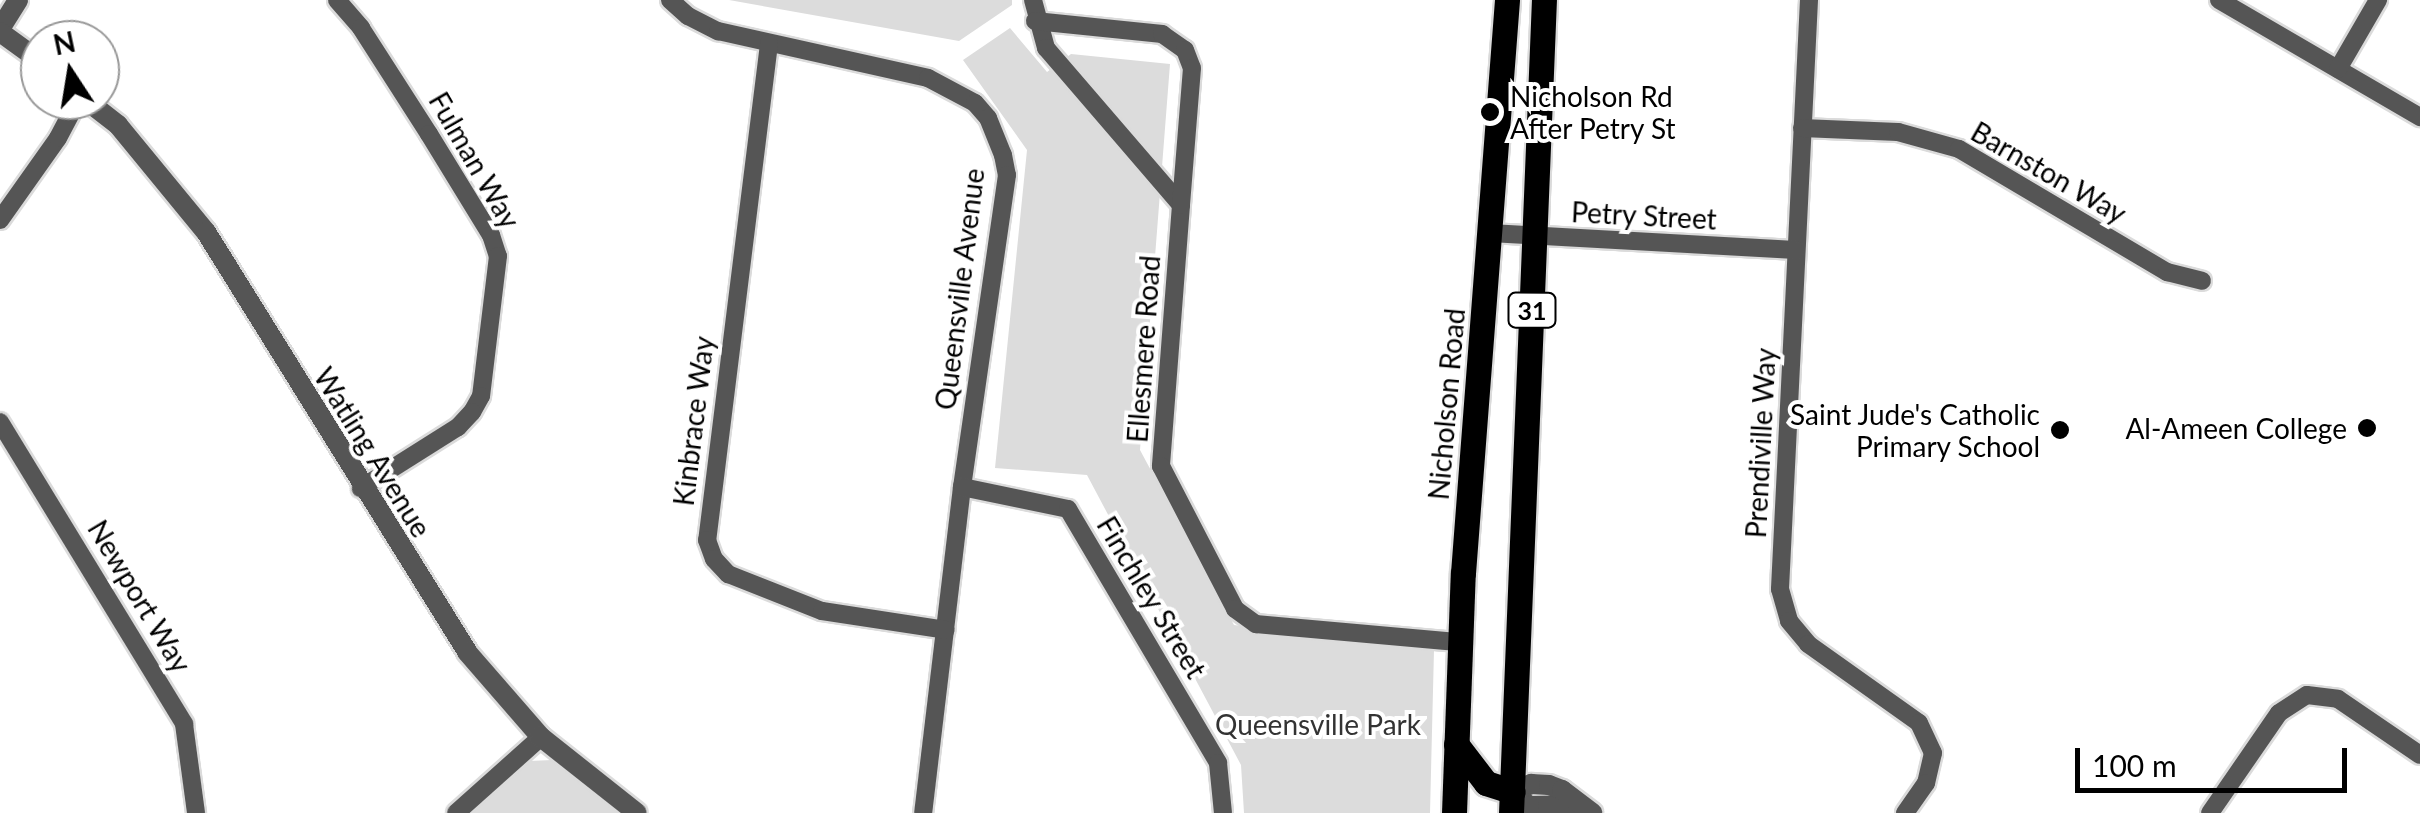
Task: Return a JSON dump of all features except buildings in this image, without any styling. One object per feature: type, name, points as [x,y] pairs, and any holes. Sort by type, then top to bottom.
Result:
[{"type":"main road","name":"Nicholson Road","points":[[1454,813],[1460,642],[1507,0]]},
{"type":"main road","name":"31","points":[[1512,803],[1544,0]]},
{"type":"main road","points":[[1456,744],[1486,782],[1512,803]]},
{"type":"main road","points":[[1484,813],[1512,803]]},
{"type":"street","points":[[0,31],[18,0]]},
{"type":"street","name":"Fulman Way","points":[[337,0],[361,28],[429,134],[491,234],[498,256],[481,396],[472,412],[458,427],[361,488]]},
{"type":"street","name":"Queensville Avenue","points":[[670,0],[688,16],[718,31],[928,78],[975,103],[996,134],[1006,175],[962,488],[923,813]]},
{"type":"street","points":[[1034,0],[1036,21],[1046,48],[1182,205]]},
{"type":"street","name":"Prendiville Way","points":[[1809,0],[1780,589],[1789,621],[1808,644],[1919,724],[1933,753],[1926,783],[1905,813]]},
{"type":"street","points":[[2219,0],[2420,117]]},
{"type":"street","points":[[2338,70],[2378,0]]},
{"type":"street","name":"Ellesmere Road","points":[[1036,21],[1162,34],[1186,50],[1192,68],[1161,466],[1235,609],[1256,624],[1460,642]]},
{"type":"street","name":"Kinbrace Way","points":[[769,44],[708,540],[714,559],[728,574],[822,612],[946,630]]},
{"type":"street","points":[[0,220],[67,120]]},
{"type":"street","name":"Watling Avenue","points":[[112,120],[206,232],[361,488],[467,652],[542,736],[592,781],[638,813]]},
{"type":"street","name":"Barnston Way","points":[[1802,128],[1898,132],[1959,149],[2167,272],[2202,281]]},
{"type":"street","name":"Petry Street","points":[[1490,233],[1796,250]]},
{"type":"street","name":"Newport Way","points":[[0,422],[184,724],[196,813]]},
{"type":"street","name":"Finchley Street","points":[[962,488],[1068,510],[1218,763],[1224,813]]},
{"type":"street","points":[[2210,813],[2279,713],[2307,695],[2338,699],[2420,756]]},
{"type":"street","points":[[456,813],[542,736]]},
{"type":"street","points":[[1512,803],[1586,809]]},
{"type":"green space","points":[[729,0],[1012,0],[1012,5],[959,41]]},
{"type":"green space","name":"Queensville Park","points":[[1010,28],[1047,72],[1071,54],[1170,64],[1140,450],[1234,625],[1434,650],[1430,813],[1244,813],[1241,765],[1087,475],[995,468],[1027,150],[963,60]]},
{"type":"green space","points":[[552,760],[622,813],[466,813],[529,761]]},
{"type":"place","name":"Nicholson Rd After Petry St","points":[[1490,112]]},
{"type":"place","name":"Al-Ameen College","points":[[2367,428]]},
{"type":"place","name":"Saint Jude's Catholic Primary School","points":[[2060,430]]}]
